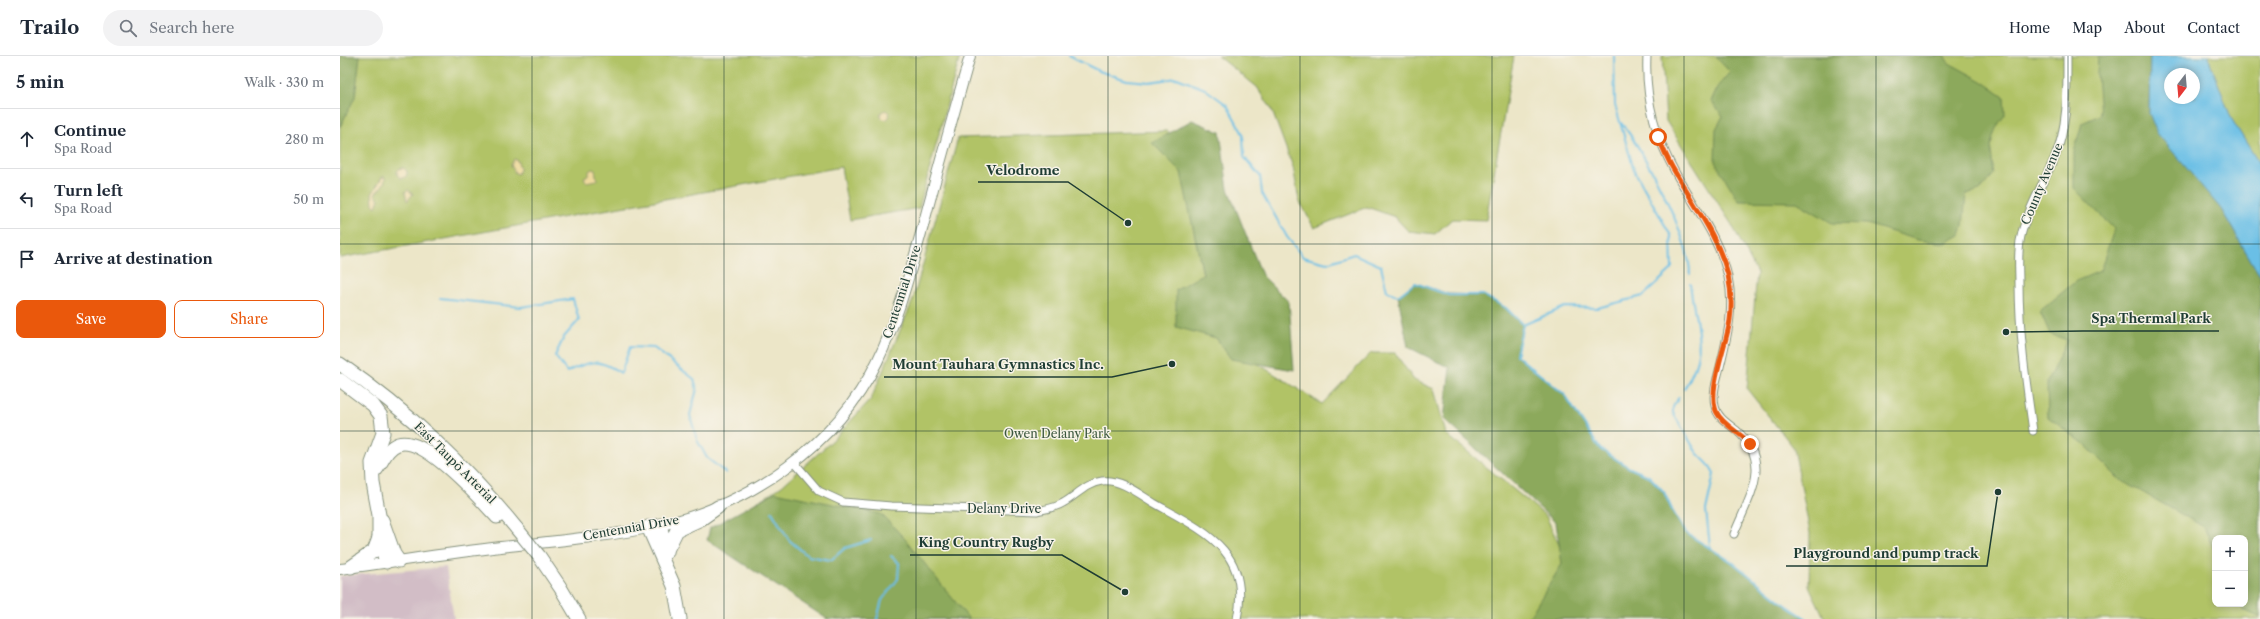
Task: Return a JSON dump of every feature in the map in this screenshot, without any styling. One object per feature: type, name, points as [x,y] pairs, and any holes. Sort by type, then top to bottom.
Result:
[{"type":"highway","name":"East Taupō Arterial","points":[[340,364],[419,424],[482,487],[510,527],[568,599],[579,619]]},
{"type":"highway","name":"East Taupō Arterial","points":[[340,375],[363,390],[414,432],[467,481],[510,527]]},
{"type":"highway","points":[[340,380],[373,405],[381,416],[383,433],[372,463],[374,473],[373,492],[379,515],[379,538],[386,562]]},
{"type":"highway","points":[[374,473],[391,448],[404,442],[412,443],[427,451],[462,481],[510,527]]},
{"type":"highway","points":[[667,550],[677,530],[701,519],[718,507]]},
{"type":"highway","points":[[379,515],[386,527],[394,554],[399,560]]},
{"type":"highway","points":[[654,526],[667,550],[667,565]]},
{"type":"highway","points":[[654,526],[678,598],[680,619]]},
{"type":"highway","points":[[346,568],[374,551],[379,538]]},
{"type":"highway","name":"East Taupō Arterial","points":[[534,557],[571,619]]},
{"type":"highway","points":[[568,599],[584,619]]},
{"type":"main road","name":"Centennial Drive","points":[[346,568],[654,526],[718,507],[761,484],[794,462],[824,436],[851,405],[873,370],[886,342],[903,296],[970,56]]},
{"type":"street","points":[[1647,56],[1651,110],[1658,137],[1674,172],[1717,246],[1729,284],[1730,321],[1714,392],[1714,404],[1718,415],[1750,444],[1757,469],[1753,486],[1734,534]]},
{"type":"street","name":"County Avenue","points":[[2033,431],[2023,356],[2019,255],[2022,232],[2032,203],[2055,156],[2063,132],[2067,98],[2067,56]]},
{"type":"street","name":"Delany Drive","points":[[794,462],[819,491],[826,495],[843,502],[891,506],[1037,511],[1054,508],[1094,483],[1114,482],[1204,531],[1221,546],[1234,567],[1240,583],[1237,619]]},
{"type":"shaded area","points":[[446,567],[454,619],[340,619],[340,576]]},
{"type":"green space","points":[[340,56],[960,56],[919,208],[850,220],[841,167],[340,258]]},
{"type":"green space","points":[[340,56],[360,56],[355,97],[340,127]]},
{"type":"green space","points":[[1218,56],[1514,56],[1486,220],[1452,219],[1435,234],[1408,231],[1395,217],[1367,207],[1314,228],[1299,200],[1293,167],[1271,108],[1257,87]]},
{"type":"green space","points":[[1662,56],[2150,56],[2149,113],[2221,209],[2260,276],[2260,619],[1825,619],[1809,586],[1810,533],[1794,448],[1747,389],[1757,273],[1732,225],[1666,121]]},
{"type":"green space","points":[[1715,56],[1944,56],[1949,63],[1982,81],[2004,96],[2005,115],[1999,123],[1993,136],[1991,150],[1994,174],[1980,190],[1966,194],[1963,226],[1960,235],[1945,243],[1918,240],[1867,224],[1832,223],[1797,202],[1739,201],[1715,162],[1716,129],[1723,116],[1711,101],[1718,86],[1730,72]]},
{"type":"green space","points":[[2098,56],[2150,56],[2149,113],[2221,209],[2260,276],[2260,617],[2242,610],[2239,607],[2248,607],[2248,535],[2212,535],[2212,545],[2204,527],[2119,479],[2083,443],[2048,417],[2047,382],[2067,340],[2050,334],[2040,311],[2076,281],[2100,271],[2114,229],[2074,188],[2074,152],[2082,123],[2100,115],[2097,74]]},
{"type":"green space","points":[[2209,56],[2260,56],[2260,165],[2231,118]]},
{"type":"green space","points":[[1192,120],[1220,132],[1228,189],[1262,275],[1289,302],[1294,370],[1231,359],[1216,338],[1176,327],[1176,290],[1203,274],[1181,172],[1152,143]]},
{"type":"green space","name":"Owen Delany Park","points":[[1168,131],[1179,153],[1215,337],[1322,404],[1371,353],[1395,353],[1414,380],[1434,389],[1446,434],[1546,516],[1565,558],[1575,619],[836,619],[747,508],[782,486],[833,440],[871,399],[913,300],[958,138]]},
{"type":"green space","points":[[1415,283],[1449,294],[1483,295],[1506,308],[1523,325],[1516,355],[1564,394],[1600,449],[1630,468],[1649,476],[1664,492],[1673,512],[1686,533],[1732,562],[1786,605],[1807,619],[1528,619],[1562,564],[1556,523],[1444,419],[1450,368],[1408,347],[1398,296]]},
{"type":"green space","points":[[775,492],[881,514],[905,539],[969,619],[827,619],[707,540],[710,528]]},
{"type":"sand","points":[[885,110],[890,115],[885,120],[880,115]]},
{"type":"sand","points":[[514,159],[517,160],[520,169],[518,174],[515,173],[511,165]]},
{"type":"sand","points":[[400,168],[404,168],[407,173],[404,178],[400,178],[397,175],[397,171]]},
{"type":"sand","points":[[592,169],[595,170],[597,180],[586,182],[584,177],[589,175],[589,171]]},
{"type":"sand","points":[[382,177],[385,177],[385,180],[375,194],[379,199],[376,207],[373,204],[372,194]]},
{"type":"sand","points":[[408,190],[413,194],[407,201],[405,192]]},
{"type":"water","points":[[2150,56],[2209,56],[2231,118],[2260,165],[2260,276],[2221,209],[2157,133],[2149,113]]},
{"type":"waterway","points":[[1069,56],[1099,71],[1127,80],[1149,82],[1177,78],[1205,89],[1227,105],[1243,134],[1244,157],[1260,176],[1262,193],[1287,237],[1303,257],[1327,263],[1354,254],[1381,266],[1387,291],[1398,296],[1415,283],[1449,295],[1483,295],[1506,308],[1523,325]]},
{"type":"waterway","points":[[1523,325],[1565,307],[1597,308],[1643,296],[1672,269],[1671,236],[1634,170],[1615,105],[1614,56]]},
{"type":"waterway","points":[[1621,123],[1631,136],[1664,195],[1682,239],[1688,259],[1690,274]]},
{"type":"waterway","points":[[1684,389],[1697,361],[1699,349],[1699,337],[1690,283]]},
{"type":"waterway","points":[[440,298],[521,307],[573,299],[579,320],[564,337],[555,356],[567,372],[594,362],[606,365],[621,373],[630,347],[654,348],[694,379],[697,389],[690,415],[697,440],[707,458],[726,473]]},
{"type":"waterway","points":[[1523,325],[1516,355],[1564,394],[1600,449],[1630,468],[1649,476],[1664,492],[1673,512],[1686,533],[1732,562],[1786,605],[1807,619]]},
{"type":"waterway","points":[[1679,397],[1673,407],[1673,413],[1697,453],[1708,464],[1714,474],[1706,510],[1710,547]]},
{"type":"waterway","points":[[772,512],[789,540],[808,556],[831,560],[845,548],[871,540]]},
{"type":"waterway","points":[[877,619],[882,600],[898,579],[899,563],[891,556]]},
{"type":"place","name":"Velodrome","points":[[1128,223]]},
{"type":"place","name":"Spa Thermal Park","points":[[2006,332]]},
{"type":"place","name":"Mount Tauhara Gymnastics Inc.","points":[[1172,364]]},
{"type":"place","name":"Playground and pump track","points":[[1998,492]]},
{"type":"place","name":"King Country Rugby","points":[[1125,592]]},
{"type":"route","points":[[1658,137],[1674,172],[1697,208],[1725,265],[1728,276],[1731,311],[1728,332],[1714,392],[1714,404],[1718,415],[1743,436],[1750,444]]}]
